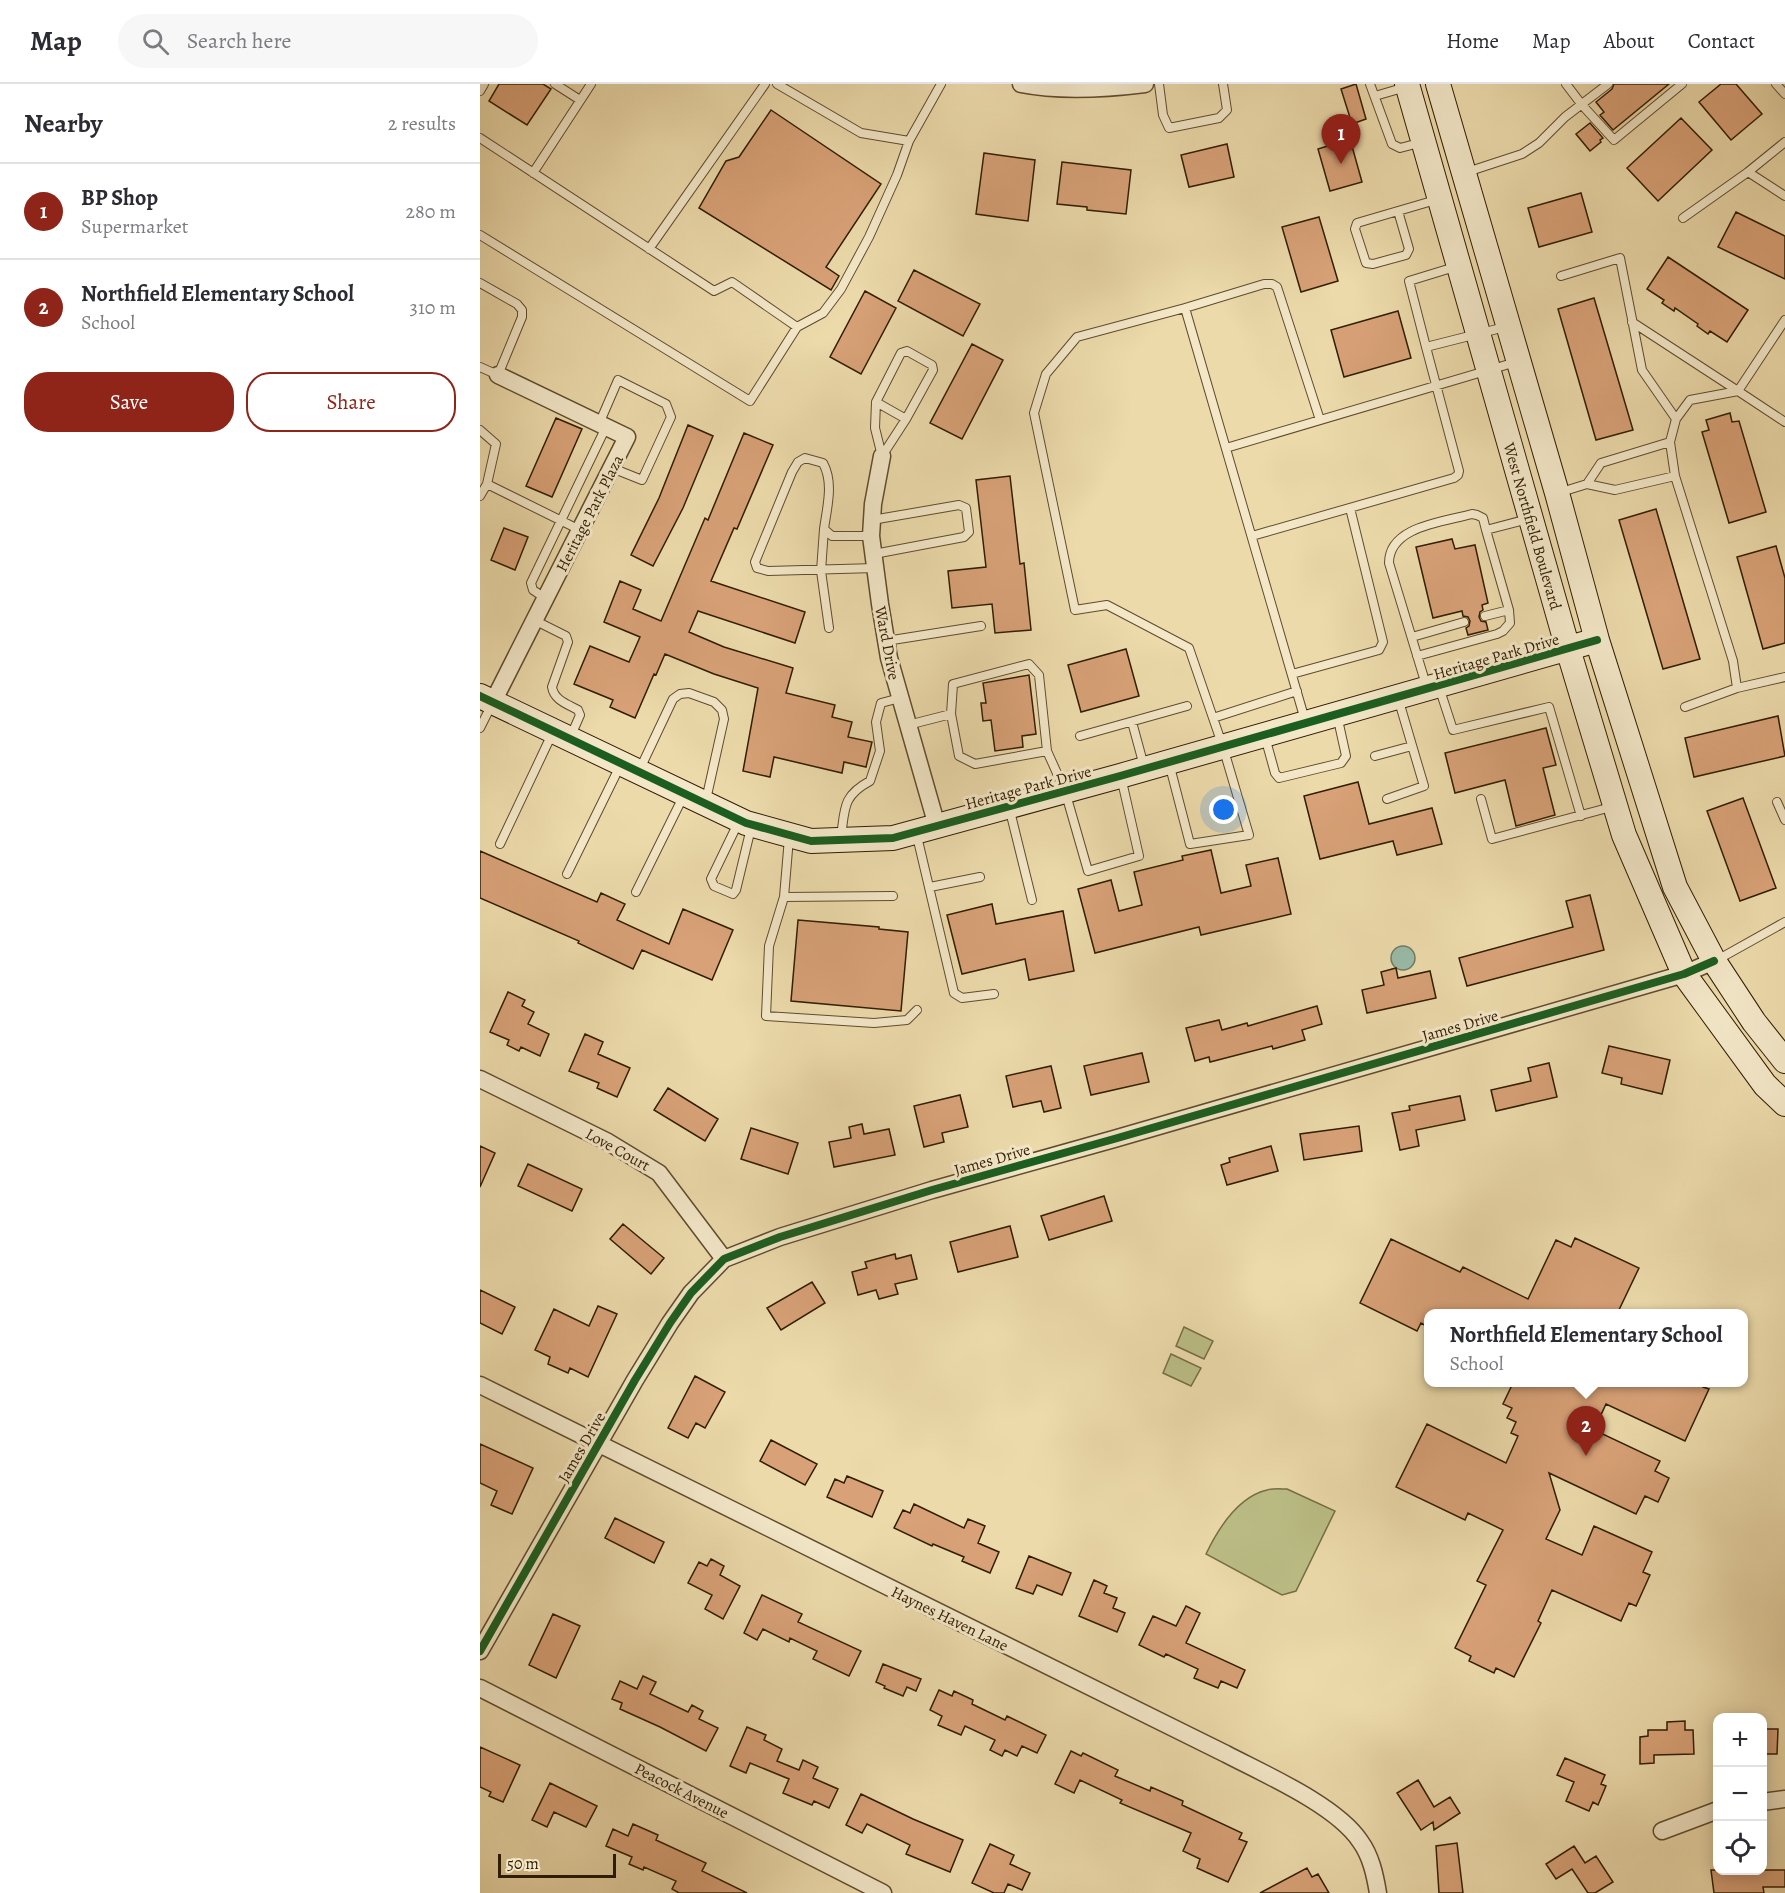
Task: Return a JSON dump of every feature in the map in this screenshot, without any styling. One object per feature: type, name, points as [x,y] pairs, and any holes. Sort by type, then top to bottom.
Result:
[{"type":"main road","name":"West Northfield Boulevard","points":[[1438,84],[1557,493],[1597,640],[1675,887],[1714,961],[1754,1022],[1785,1061]]},
{"type":"main road","name":"West Northfield Boulevard","points":[[1407,85],[1568,649],[1624,835],[1684,974],[1765,1086],[1785,1104]]},
{"type":"main road","points":[[1529,511],[1557,493]]},
{"type":"main road","name":"Heritage Park Drive","points":[[486,699],[746,822],[811,840],[893,838],[1145,769],[1597,640]]},
{"type":"street","points":[[1021,84],[1035,87],[1110,89],[1138,84]]},
{"type":"street","name":"Heritage Park Plaza","points":[[486,699],[534,620],[627,437],[498,375]]},
{"type":"street","name":"Ward Drive","points":[[882,456],[873,504],[872,528],[875,561],[889,658],[908,725],[926,829]]},
{"type":"street","name":"James Drive","points":[[480,1651],[670,1323],[691,1293],[724,1259],[780,1237],[932,1190],[1684,974],[1714,961]]},
{"type":"street","name":"Love Court","points":[[480,1079],[608,1142],[659,1173],[724,1259]]},
{"type":"street","name":"Haynes Haven Lane","points":[[480,1385],[1226,1754],[1307,1797],[1342,1822],[1360,1840],[1371,1863],[1378,1893]]},
{"type":"street","name":"Peacock Avenue","points":[[480,1688],[883,1893]]},
{"type":"street","points":[[1767,1801],[1785,1799]]},
{"type":"street","points":[[1662,1831],[1713,1812]]},
{"type":"lane","points":[[480,91],[484,84]]},
{"type":"lane","points":[[548,84],[558,91],[566,91]]},
{"type":"lane","points":[[555,84],[580,100]]},
{"type":"lane","points":[[533,173],[591,84]]},
{"type":"lane","points":[[649,249],[765,84]]},
{"type":"lane","points":[[777,84],[861,133],[909,141]]},
{"type":"lane","points":[[480,235],[750,401],[797,327],[823,313],[841,289],[869,237],[897,175],[909,141],[940,84]]},
{"type":"lane","points":[[1159,84],[1163,115],[1169,128],[1219,118],[1227,110],[1223,84]]},
{"type":"lane","points":[[1371,84],[1392,144],[1400,148],[1423,142]]},
{"type":"lane","points":[[1566,84],[1614,140],[1682,84]]},
{"type":"lane","points":[[1464,173],[1522,154],[1539,143],[1565,117],[1608,84]]},
{"type":"lane","points":[[1776,84],[1785,94]]},
{"type":"lane","points":[[1375,96],[1407,85]]},
{"type":"lane","points":[[480,138],[714,291],[732,282],[797,327]]},
{"type":"lane","points":[[1683,218],[1748,172],[1785,142]]},
{"type":"lane","points":[[1748,172],[1785,196]]},
{"type":"lane","points":[[1398,211],[1409,249],[1406,255],[1373,264],[1366,263],[1355,229],[1357,223],[1398,211],[1440,199]]},
{"type":"lane","points":[[1561,276],[1620,258],[1642,370],[1676,419]]},
{"type":"lane","points":[[1252,536],[1458,475],[1459,471],[1409,281],[1459,266]]},
{"type":"lane","points":[[480,283],[517,304],[522,310],[522,317],[498,375]]},
{"type":"lane","points":[[1169,762],[1190,844],[1249,835],[1223,747],[1189,648],[1107,605],[1075,610],[1034,413],[1046,374],[1077,337],[1264,284],[1272,284],[1277,287],[1320,420]]},
{"type":"lane","points":[[1185,308],[1306,723]]},
{"type":"lane","points":[[1737,688],[1733,661],[1675,476],[1670,442],[1676,419],[1690,400],[1738,391],[1785,320]]},
{"type":"lane","points":[[1632,322],[1785,422]]},
{"type":"lane","points":[[1426,347],[1509,327]]},
{"type":"lane","points":[[907,351],[932,365],[933,370],[882,456],[875,428],[876,402],[901,353],[907,351]]},
{"type":"lane","points":[[1226,448],[1519,362]]},
{"type":"lane","name":"Heritage Park Plaza","points":[[480,367],[498,375]]},
{"type":"lane","points":[[545,598],[533,590],[531,583],[602,425],[618,380],[666,404],[670,417],[642,480],[612,468]]},
{"type":"lane","points":[[876,402],[906,419]]},
{"type":"lane","points":[[480,430],[496,444],[487,484],[480,496]]},
{"type":"lane","points":[[1587,483],[1601,463],[1670,442]]},
{"type":"lane","points":[[824,529],[832,536],[959,505],[966,508],[969,532],[964,537],[833,571],[821,571],[768,571],[758,568],[755,562],[798,462],[805,458],[823,463],[829,474],[830,488],[824,529],[821,571],[830,628]]},
{"type":"lane","points":[[1557,493],[1587,483],[1615,490],[1675,476]]},
{"type":"lane","points":[[487,484],[580,530]]},
{"type":"lane","points":[[1292,674],[1378,650],[1383,642],[1350,508]]},
{"type":"lane","points":[[1486,530],[1529,511]]},
{"type":"lane","points":[[1417,656],[1503,631],[1510,623],[1509,609],[1483,518],[1477,514],[1408,531],[1399,538],[1392,550],[1389,563],[1417,656],[1453,730],[1550,707],[1581,816]]},
{"type":"lane","points":[[1485,616],[1509,609]]},
{"type":"lane","points":[[500,844],[562,735],[580,715],[578,710],[553,694],[552,687],[568,642],[566,636],[534,620]]},
{"type":"lane","points":[[1412,637],[1464,622]]},
{"type":"lane","points":[[886,641],[981,626]]},
{"type":"lane","points":[[1047,751],[975,764],[959,756],[951,714],[952,684],[1029,664],[1039,675],[1047,751],[1065,791],[1088,870],[1139,856],[1120,776]]},
{"type":"lane","points":[[1685,707],[1737,688],[1785,677]]},
{"type":"lane","points":[[1213,718],[1297,691]]},
{"type":"lane","points":[[567,874],[630,767],[674,699],[680,694],[689,693],[714,702],[722,710],[724,719],[695,798],[636,892]]},
{"type":"lane","points":[[1387,799],[1424,786],[1398,697]]},
{"type":"lane","points":[[841,840],[847,800],[857,788],[870,781],[880,752],[876,722],[881,704],[900,698]]},
{"type":"lane","points":[[480,728],[486,699]]},
{"type":"lane","points":[[1080,736],[1187,706]]},
{"type":"lane","points":[[908,725],[951,714]]},
{"type":"lane","points":[[1264,735],[1275,773],[1280,778],[1341,763],[1346,756],[1336,715]]},
{"type":"lane","points":[[1132,722],[1145,769]]},
{"type":"lane","points":[[1375,756],[1412,746]]},
{"type":"lane","points":[[1481,799],[1492,840],[1615,806]]},
{"type":"lane","points":[[1777,802],[1785,820]]},
{"type":"lane","points":[[1008,807],[1032,900]]},
{"type":"lane","points":[[746,822],[740,876],[733,894],[714,886],[711,879],[746,822]]},
{"type":"lane","points":[[926,829],[930,887],[954,993],[962,998],[994,994]]},
{"type":"lane","points":[[789,835],[784,897],[769,946],[766,1016],[874,1023],[907,1020],[917,1010]]},
{"type":"lane","points":[[930,887],[980,877]]},
{"type":"lane","points":[[784,897],[894,896]]},
{"type":"lane","points":[[1714,961],[1785,922]]},
{"type":"green space","points":[[1184,1327],[1213,1341],[1204,1359],[1176,1346]]},
{"type":"green space","points":[[1171,1354],[1201,1368],[1191,1386],[1163,1373]]},
{"type":"green space","points":[[1269,1489],[1287,1489],[1335,1511],[1296,1591],[1282,1595],[1206,1554],[1216,1534],[1246,1499]]},
{"type":"shaded area","points":[[1403,946],[1412,949],[1415,958],[1412,967],[1403,970],[1394,967],[1391,958],[1394,949]]},
{"type":"building","points":[[499,84],[543,84],[551,89],[527,125],[489,101]]},
{"type":"building","points":[[1356,84],[1366,119],[1352,124],[1341,89]]},
{"type":"building","points":[[1614,84],[1669,84],[1613,130],[1600,115],[1604,112],[1596,102],[1612,89]]},
{"type":"building","points":[[1721,84],[1736,84],[1762,114],[1731,140],[1699,102]]},
{"type":"building","points":[[771,110],[881,184],[826,267],[839,276],[831,290],[699,208],[726,161],[739,157]]},
{"type":"building","points":[[1681,118],[1712,150],[1658,201],[1627,168]]},
{"type":"building","points":[[1590,123],[1603,138],[1590,151],[1576,134]]},
{"type":"building","points":[[1350,139],[1362,182],[1330,191],[1318,149]]},
{"type":"building","points":[[1227,144],[1234,177],[1189,187],[1181,155]]},
{"type":"building","points":[[984,153],[1035,160],[1028,221],[976,214]]},
{"type":"building","points":[[1062,162],[1131,170],[1126,214],[1057,204]]},
{"type":"building","points":[[1581,193],[1592,232],[1539,247],[1528,208]]},
{"type":"building","points":[[1736,212],[1785,236],[1785,279],[1718,247]]},
{"type":"building","points":[[1319,217],[1338,281],[1301,292],[1282,227]]},
{"type":"building","points":[[1668,257],[1748,310],[1727,342],[1710,331],[1708,334],[1675,308],[1674,311],[1662,303],[1664,300],[1647,289]]},
{"type":"building","points":[[914,270],[980,304],[963,336],[898,301]]},
{"type":"building","points":[[865,291],[896,308],[861,374],[830,357]]},
{"type":"building","points":[[1594,298],[1633,430],[1596,440],[1558,309]]},
{"type":"building","points":[[1398,311],[1411,358],[1344,377],[1331,330]]},
{"type":"building","points":[[972,344],[1003,360],[962,439],[930,423]]},
{"type":"building","points":[[1730,413],[1732,422],[1739,421],[1766,512],[1729,523],[1702,432],[1709,430],[1706,420]]},
{"type":"building","points":[[556,418],[582,429],[552,497],[526,486]]},
{"type":"building","points":[[688,425],[713,436],[683,508],[653,566],[631,555],[659,498]]},
{"type":"building","points":[[744,433],[773,445],[737,529],[734,528],[711,581],[805,612],[795,643],[698,611],[689,632],[724,647],[793,668],[786,693],[835,705],[832,717],[852,722],[848,737],[872,742],[866,767],[844,762],[842,773],[774,757],[770,777],[743,771],[758,688],[714,674],[665,654],[635,718],[610,707],[613,700],[574,684],[590,646],[629,662],[640,637],[604,622],[620,581],[641,590],[633,609],[661,621],[705,518],[708,520]]},
{"type":"building","points":[[1010,476],[1020,564],[1024,563],[1031,630],[995,633],[992,604],[952,608],[948,571],[986,567],[976,480]]},
{"type":"building","points":[[1656,509],[1700,659],[1663,669],[1619,520]]},
{"type":"building","points":[[504,528],[528,537],[515,570],[491,560]]},
{"type":"building","points":[[1452,539],[1455,549],[1475,545],[1488,603],[1482,605],[1483,610],[1479,617],[1481,621],[1486,622],[1488,630],[1468,635],[1466,628],[1470,621],[1468,617],[1463,616],[1462,611],[1433,618],[1416,547]]},
{"type":"building","points":[[1776,546],[1785,578],[1785,643],[1763,649],[1737,557]]},
{"type":"building","points":[[1126,649],[1139,696],[1081,712],[1068,665]]},
{"type":"building","points":[[1029,675],[1036,734],[1022,736],[1023,747],[995,751],[991,720],[983,721],[981,703],[986,703],[983,683]]},
{"type":"building","points":[[1778,716],[1785,756],[1694,777],[1685,738]]},
{"type":"building","points":[[1546,728],[1556,765],[1543,768],[1555,815],[1516,826],[1505,780],[1455,793],[1445,753]]},
{"type":"building","points":[[1358,782],[1369,824],[1432,808],[1442,844],[1397,855],[1393,841],[1320,859],[1304,796]]},
{"type":"building","points":[[1743,798],[1776,888],[1740,901],[1707,811]]},
{"type":"building","points":[[1211,850],[1221,893],[1251,886],[1246,865],[1278,858],[1291,914],[1201,935],[1199,927],[1095,953],[1078,889],[1111,880],[1119,911],[1142,905],[1134,872],[1183,860],[1182,856]]},
{"type":"building","points":[[480,851],[597,902],[601,893],[625,904],[617,920],[669,944],[683,909],[733,930],[712,980],[642,950],[633,969],[578,943],[579,941],[480,898]]},
{"type":"building","points":[[1590,895],[1604,950],[1467,986],[1459,958],[1573,927],[1566,901]]},
{"type":"building","points":[[992,904],[996,924],[1063,911],[1074,971],[1029,980],[1025,959],[962,974],[947,915]]},
{"type":"building","points":[[798,920],[879,927],[879,929],[908,932],[901,1011],[791,1001]]},
{"type":"building","points":[[1396,968],[1398,978],[1430,971],[1436,998],[1367,1013],[1362,990],[1384,985],[1381,972]]},
{"type":"building","points":[[508,992],[525,1000],[522,1006],[534,1012],[528,1024],[549,1034],[540,1056],[521,1047],[519,1051],[507,1045],[509,1040],[490,1032]]},
{"type":"building","points":[[1317,1006],[1322,1024],[1302,1030],[1305,1040],[1210,1062],[1209,1057],[1195,1061],[1186,1028],[1219,1020],[1222,1030],[1247,1023],[1248,1026]]},
{"type":"building","points":[[585,1034],[603,1042],[598,1054],[630,1068],[617,1097],[597,1088],[599,1083],[569,1071]]},
{"type":"building","points":[[1609,1046],[1670,1060],[1662,1094],[1621,1084],[1622,1078],[1602,1073]]},
{"type":"building","points":[[1142,1053],[1149,1082],[1091,1095],[1084,1066]]},
{"type":"building","points":[[1549,1063],[1557,1097],[1496,1111],[1491,1090],[1531,1081],[1528,1068]]},
{"type":"building","points":[[1051,1066],[1061,1108],[1044,1112],[1041,1101],[1013,1107],[1006,1076]]},
{"type":"building","points":[[668,1088],[718,1119],[705,1141],[654,1110]]},
{"type":"building","points":[[960,1095],[968,1127],[942,1133],[944,1142],[924,1147],[914,1106]]},
{"type":"building","points":[[1460,1096],[1465,1120],[1416,1130],[1419,1146],[1400,1150],[1392,1113],[1410,1110],[1409,1106]]},
{"type":"building","points":[[862,1124],[864,1134],[889,1129],[895,1155],[834,1167],[829,1142],[851,1138],[849,1127]]},
{"type":"building","points":[[1359,1126],[1362,1151],[1304,1160],[1300,1134]]},
{"type":"building","points":[[751,1128],[798,1143],[788,1174],[741,1159]]},
{"type":"building","points":[[480,1146],[495,1153],[480,1187]]},
{"type":"building","points":[[1271,1146],[1278,1171],[1227,1185],[1221,1165],[1230,1162],[1229,1158]]},
{"type":"building","points":[[528,1164],[582,1189],[572,1211],[518,1186]]},
{"type":"building","points":[[1104,1196],[1112,1221],[1049,1240],[1041,1216]]},
{"type":"building","points":[[623,1224],[664,1258],[651,1274],[610,1239]]},
{"type":"building","points":[[1010,1226],[1018,1257],[958,1272],[950,1242]]},
{"type":"building","points":[[1575,1238],[1639,1268],[1619,1309],[1424,1309],[1424,1325],[1421,1323],[1417,1331],[1360,1303],[1391,1239],[1460,1272],[1463,1267],[1528,1299],[1556,1240],[1571,1247]]},
{"type":"building","points":[[895,1254],[896,1259],[911,1255],[917,1279],[895,1284],[898,1294],[879,1299],[876,1290],[858,1295],[852,1272],[867,1268],[865,1262]]},
{"type":"building","points":[[812,1282],[825,1303],[781,1330],[767,1308]]},
{"type":"building","points":[[480,1290],[515,1307],[502,1334],[480,1323]]},
{"type":"building","points":[[598,1306],[617,1314],[588,1377],[570,1368],[568,1373],[548,1364],[550,1357],[535,1350],[554,1309],[589,1326]]},
{"type":"building","points":[[695,1376],[725,1392],[705,1428],[696,1423],[688,1438],[668,1428]]},
{"type":"building","points":[[1511,1387],[1703,1387],[1709,1389],[1685,1441],[1606,1404],[1594,1430],[1660,1461],[1655,1471],[1669,1478],[1658,1502],[1645,1496],[1636,1514],[1549,1473],[1560,1510],[1546,1539],[1582,1555],[1594,1526],[1652,1552],[1643,1572],[1650,1575],[1636,1606],[1629,1603],[1621,1621],[1552,1590],[1538,1621],[1541,1623],[1514,1677],[1496,1668],[1494,1673],[1469,1661],[1471,1656],[1455,1648],[1486,1585],[1477,1581],[1503,1530],[1468,1513],[1465,1520],[1396,1487],[1427,1424],[1506,1463],[1518,1436],[1511,1433],[1516,1422],[1507,1418],[1512,1408],[1503,1404]]},
{"type":"building","points":[[771,1440],[817,1464],[805,1485],[760,1461]]},
{"type":"building","points":[[480,1444],[533,1468],[512,1514],[491,1505],[497,1491],[480,1483]]},
{"type":"building","points":[[847,1476],[883,1491],[872,1517],[827,1497],[835,1479],[844,1483]]},
{"type":"building","points":[[914,1504],[964,1528],[968,1519],[985,1526],[978,1543],[999,1552],[990,1573],[962,1561],[964,1557],[933,1544],[932,1546],[894,1528],[903,1510],[910,1513]]},
{"type":"building","points":[[615,1518],[664,1542],[654,1563],[605,1538]]},
{"type":"building","points":[[1029,1556],[1071,1573],[1062,1595],[1037,1585],[1033,1594],[1016,1588]]},
{"type":"building","points":[[711,1559],[724,1566],[720,1575],[740,1586],[723,1619],[705,1609],[712,1595],[688,1583],[699,1562],[707,1566]]},
{"type":"building","points":[[1094,1580],[1107,1586],[1104,1593],[1117,1598],[1113,1608],[1125,1613],[1117,1632],[1079,1616]]},
{"type":"building","points":[[762,1595],[802,1614],[798,1622],[861,1651],[849,1676],[813,1659],[817,1651],[790,1638],[789,1642],[763,1629],[757,1640],[744,1633]]},
{"type":"building","points":[[1186,1606],[1200,1613],[1186,1643],[1245,1670],[1237,1688],[1221,1681],[1218,1688],[1194,1678],[1198,1669],[1166,1654],[1164,1657],[1139,1645],[1153,1616],[1176,1626]]},
{"type":"building","points":[[553,1614],[580,1626],[556,1678],[529,1665]]},
{"type":"building","points":[[883,1664],[921,1679],[916,1691],[907,1687],[903,1696],[876,1682]]},
{"type":"building","points":[[643,1676],[656,1682],[650,1694],[688,1712],[692,1705],[703,1711],[699,1719],[718,1728],[706,1751],[620,1709],[622,1703],[612,1699],[620,1681],[637,1689]]},
{"type":"building","points":[[939,1690],[952,1696],[954,1691],[973,1700],[972,1704],[1005,1720],[1007,1716],[1046,1735],[1037,1753],[1022,1746],[1017,1756],[1005,1750],[1002,1756],[990,1750],[995,1740],[965,1726],[961,1735],[938,1725],[942,1716],[930,1710]]},
{"type":"building","points":[[1685,1721],[1685,1730],[1693,1730],[1694,1754],[1654,1755],[1654,1763],[1640,1764],[1640,1737],[1648,1736],[1648,1730],[1667,1730],[1667,1722]]},
{"type":"building","points":[[747,1727],[766,1735],[764,1740],[782,1749],[777,1761],[799,1770],[803,1760],[818,1767],[813,1778],[838,1789],[829,1808],[814,1801],[812,1805],[783,1793],[789,1779],[750,1763],[746,1773],[730,1766]]},
{"type":"building","points":[[1767,1729],[1778,1729],[1777,1754],[1767,1754]]},
{"type":"building","points":[[480,1747],[520,1765],[503,1802],[489,1796],[491,1792],[480,1787]]},
{"type":"building","points":[[1071,1751],[1081,1756],[1083,1753],[1118,1770],[1115,1776],[1150,1791],[1151,1787],[1183,1801],[1182,1805],[1242,1833],[1239,1839],[1247,1842],[1228,1882],[1197,1868],[1200,1859],[1183,1851],[1191,1833],[1120,1803],[1122,1800],[1080,1780],[1074,1793],[1055,1784]]},
{"type":"building","points":[[1565,1758],[1605,1775],[1601,1784],[1606,1786],[1598,1805],[1593,1802],[1589,1811],[1566,1801],[1574,1782],[1557,1775]]},
{"type":"building","points":[[1418,1780],[1434,1807],[1450,1797],[1460,1813],[1434,1830],[1433,1822],[1421,1830],[1397,1793]]},
{"type":"building","points":[[550,1783],[597,1806],[586,1827],[554,1812],[547,1827],[532,1820]]},
{"type":"building","points":[[861,1794],[963,1840],[950,1872],[906,1854],[910,1845],[867,1824],[862,1833],[846,1825]]},
{"type":"building","points":[[633,1824],[658,1835],[656,1840],[706,1863],[702,1871],[747,1893],[679,1893],[672,1889],[676,1881],[644,1867],[643,1870],[629,1864],[632,1857],[606,1846],[613,1829],[628,1836]]},
{"type":"building","points":[[1457,1843],[1463,1893],[1439,1893],[1436,1846]]},
{"type":"building","points":[[990,1844],[1014,1855],[1010,1864],[1030,1873],[1022,1890],[1008,1884],[1004,1893],[994,1893],[972,1883]]},
{"type":"building","points":[[1574,1846],[1585,1863],[1596,1856],[1613,1882],[1595,1893],[1588,1893],[1572,1869],[1556,1879],[1546,1864]]},
{"type":"building","points":[[1307,1868],[1312,1877],[1318,1874],[1329,1893],[1260,1893]]},
{"type":"building","points":[[1711,1870],[1713,1870],[1713,1875],[1767,1875],[1767,1870],[1785,1870],[1785,1887],[1763,1887],[1764,1893],[1714,1893]]},
{"type":"cycle path","points":[[480,696],[746,823],[811,841],[893,838],[1597,640]]},
{"type":"cycle path","points":[[480,1651],[670,1323],[691,1293],[724,1259],[780,1237],[932,1190],[1684,974],[1714,961]]},
{"type":"place","name":"BP Shop","points":[[1341,164]]},
{"type":"place","name":"Northfield Elementary School","points":[[1586,1456]]}]
